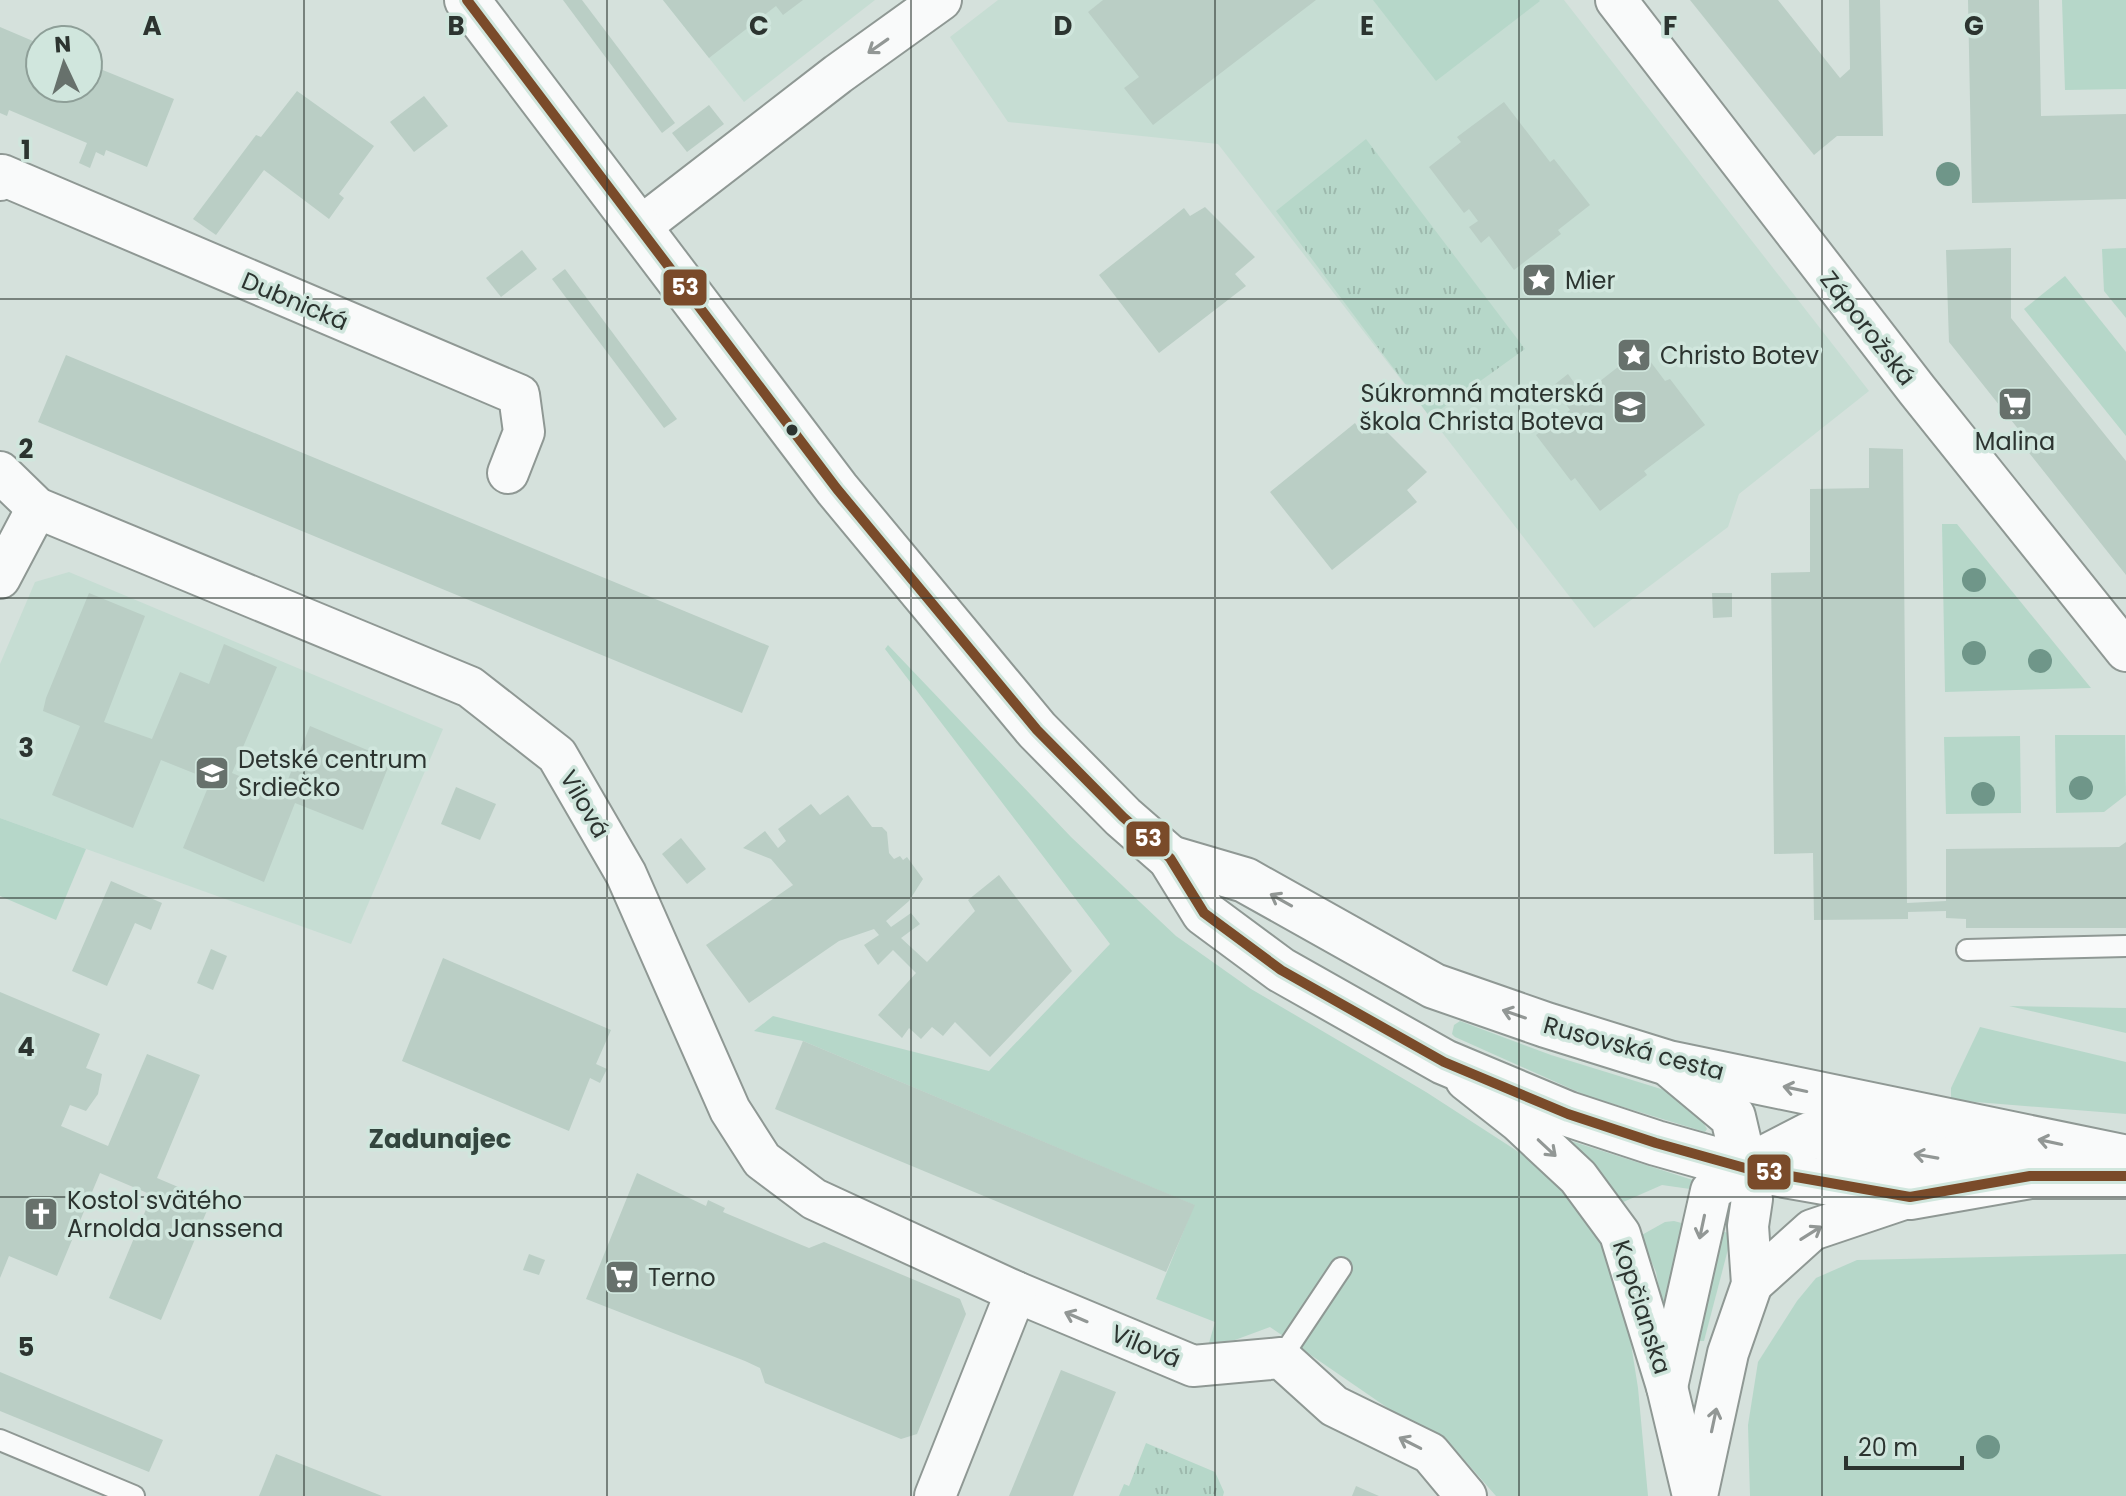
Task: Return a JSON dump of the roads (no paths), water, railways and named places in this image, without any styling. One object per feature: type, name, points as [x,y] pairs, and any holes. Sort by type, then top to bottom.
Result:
[{"type":"street","name":"Rusovská cesta","points":[[467,0],[837,489],[1037,730],[1123,817],[1170,858],[1204,913],[1281,970],[1444,1062],[1568,1114],[1745,1168],[1910,1197],[2030,1176],[2126,1176]]},
{"type":"street","points":[[640,227],[838,74],[941,0]]},
{"type":"street","name":"Záporožská","points":[[1616,0],[1917,390],[2126,651]]},
{"type":"street","name":"Dubnická","points":[[0,180],[2,175],[519,395],[524,432],[508,473]]},
{"type":"street","name":"Vilová","points":[[0,472],[37,508],[470,687],[557,755],[626,874],[730,1110],[762,1160],[814,1199],[1016,1292],[1193,1366],[1281,1358]]},
{"type":"street","points":[[2,567],[37,508]]},
{"type":"street","name":"Rusovská cesta","points":[[1170,858],[1245,880],[1434,986],[1546,1025],[1668,1063],[2126,1158]]},
{"type":"street","name":"Kopčianska","points":[[1444,1062],[1518,1121],[1578,1177],[1620,1234],[1667,1387],[1695,1496]]},
{"type":"street","points":[[1668,1063],[1733,1117],[1745,1168],[1809,1135],[2030,1176]]},
{"type":"street","name":"Kopčianska","points":[[1667,1387],[1711,1191],[1745,1168],[1752,1199],[1748,1226],[1752,1284],[1728,1353],[1695,1496]]},
{"type":"street","name":"Kopčianska","points":[[1752,1284],[1812,1230],[1910,1197]]},
{"type":"street","points":[[935,1496],[1016,1292]]},
{"type":"street","points":[[1281,1358],[1334,1406],[1430,1453],[1466,1496]]},
{"type":"lane","points":[[1967,950],[2126,946]]},
{"type":"lane","points":[[1281,1358],[1341,1268]]},
{"type":"lane","points":[[0,1440],[134,1496]]},
{"type":"place","name":"Mier","points":[[1539,280]]},
{"type":"place","name":"Christo Botev","points":[[1634,355]]},
{"type":"place","name":"Malina","points":[[2015,404]]},
{"type":"place","name":"Súkromná materská škola Christa Boteva","points":[[1630,407]]},
{"type":"place","name":"Detské centrum Srdiečko","points":[[212,773]]},
{"type":"place","name":"Kostol svätého Arnolda Janssena","points":[[41,1214]]},
{"type":"place","name":"Terno","points":[[622,1277]]},
{"type":"district","name":"Zadunajec","points":[[440,1139]]}]
